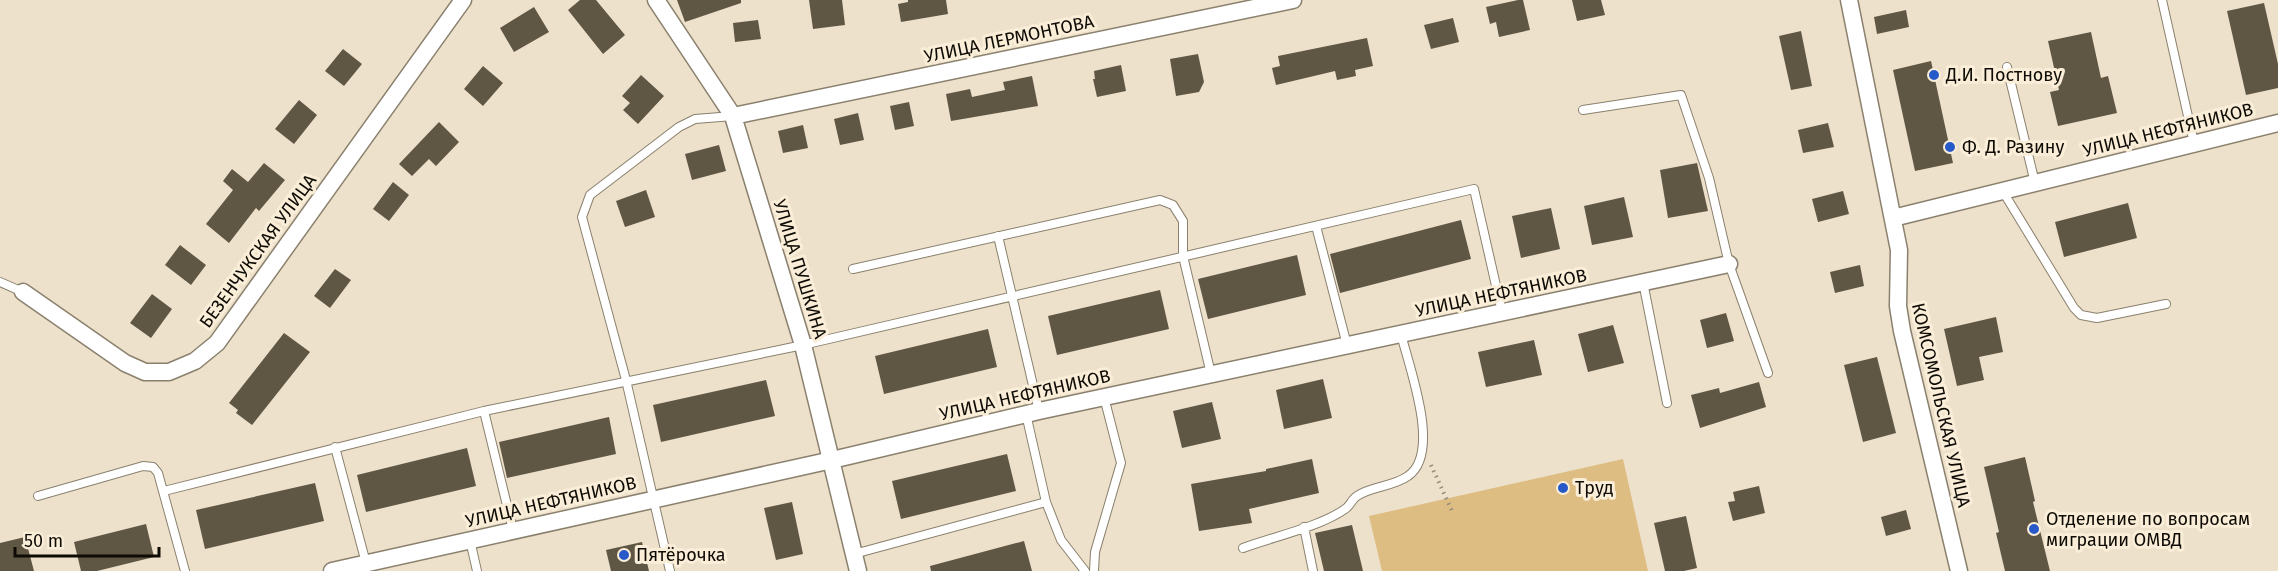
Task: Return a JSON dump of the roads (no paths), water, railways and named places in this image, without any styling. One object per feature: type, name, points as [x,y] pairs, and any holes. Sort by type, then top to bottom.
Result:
[{"type":"street","name":"БЕЗЕНЧУКСКАЯ УЛИЦА","points":[[23,292],[125,363],[145,372],[169,372],[195,361],[217,343],[463,0]]},
{"type":"street","name":"УЛИЦА ПУШКИНА","points":[[656,0],[733,116],[803,345],[858,571]]},
{"type":"street","name":"УЛИЦА ЛЕРМОНТОВА","points":[[733,116],[1293,0]]},
{"type":"street","name":"КОМСОМОЛЬСКАЯ УЛИЦА","points":[[1849,0],[1899,250],[1899,314],[1959,571]]},
{"type":"street","name":"УЛИЦА НЕФТЯНИКОВ","points":[[1893,218],[2278,123]]},
{"type":"street","name":"УЛИЦА НЕФТЯНИКОВ","points":[[332,571],[1104,397],[1729,264]]},
{"type":"lane","points":[[2162,0],[2194,143]]},
{"type":"lane","points":[[2007,67],[2035,183]]},
{"type":"lane","points":[[1583,110],[1681,95],[1709,178],[1729,264],[1768,373]]},
{"type":"lane","points":[[670,571],[626,380],[582,216],[590,195],[679,127],[695,119],[733,116]]},
{"type":"lane","points":[[164,491],[484,411],[803,345],[1474,189],[1502,312]]},
{"type":"lane","points":[[2002,190],[2074,308],[2081,315],[2097,318],[2166,304]]},
{"type":"lane","points":[[853,269],[1160,200],[1173,204],[1183,221],[1183,256],[1211,374]]},
{"type":"lane","points":[[1316,226],[1347,345]]},
{"type":"lane","points":[[998,236],[1012,296],[1046,502],[1061,540],[1085,571]]},
{"type":"lane","points":[[0,282],[23,292]]},
{"type":"lane","points":[[1643,282],[1667,403]]},
{"type":"lane","points":[[1243,548],[1328,519],[1347,508],[1355,496],[1408,476],[1419,463],[1424,447],[1424,425],[1401,334]]},
{"type":"lane","points":[[1094,571],[1095,552],[1121,463],[1104,397]]},
{"type":"lane","points":[[484,411],[513,530]]},
{"type":"lane","points":[[335,447],[366,563]]},
{"type":"lane","points":[[38,496],[143,466],[153,467],[158,473],[164,491],[185,571]]},
{"type":"lane","points":[[854,554],[1046,502]]},
{"type":"lane","points":[[1304,527],[1313,571]]},
{"type":"lane","points":[[470,540],[477,571]]},
{"type":"place","name":"Д.И. Постнову","points":[[1934,75]]},
{"type":"place","name":"Ф. Д. Разину","points":[[1950,147]]},
{"type":"place","name":"Труд","points":[[1563,488]]},
{"type":"place","name":"Отделение по вопросам миграции ОМВД","points":[[2034,529]]},
{"type":"place","name":"Пятёрочка","points":[[624,555]]}]
